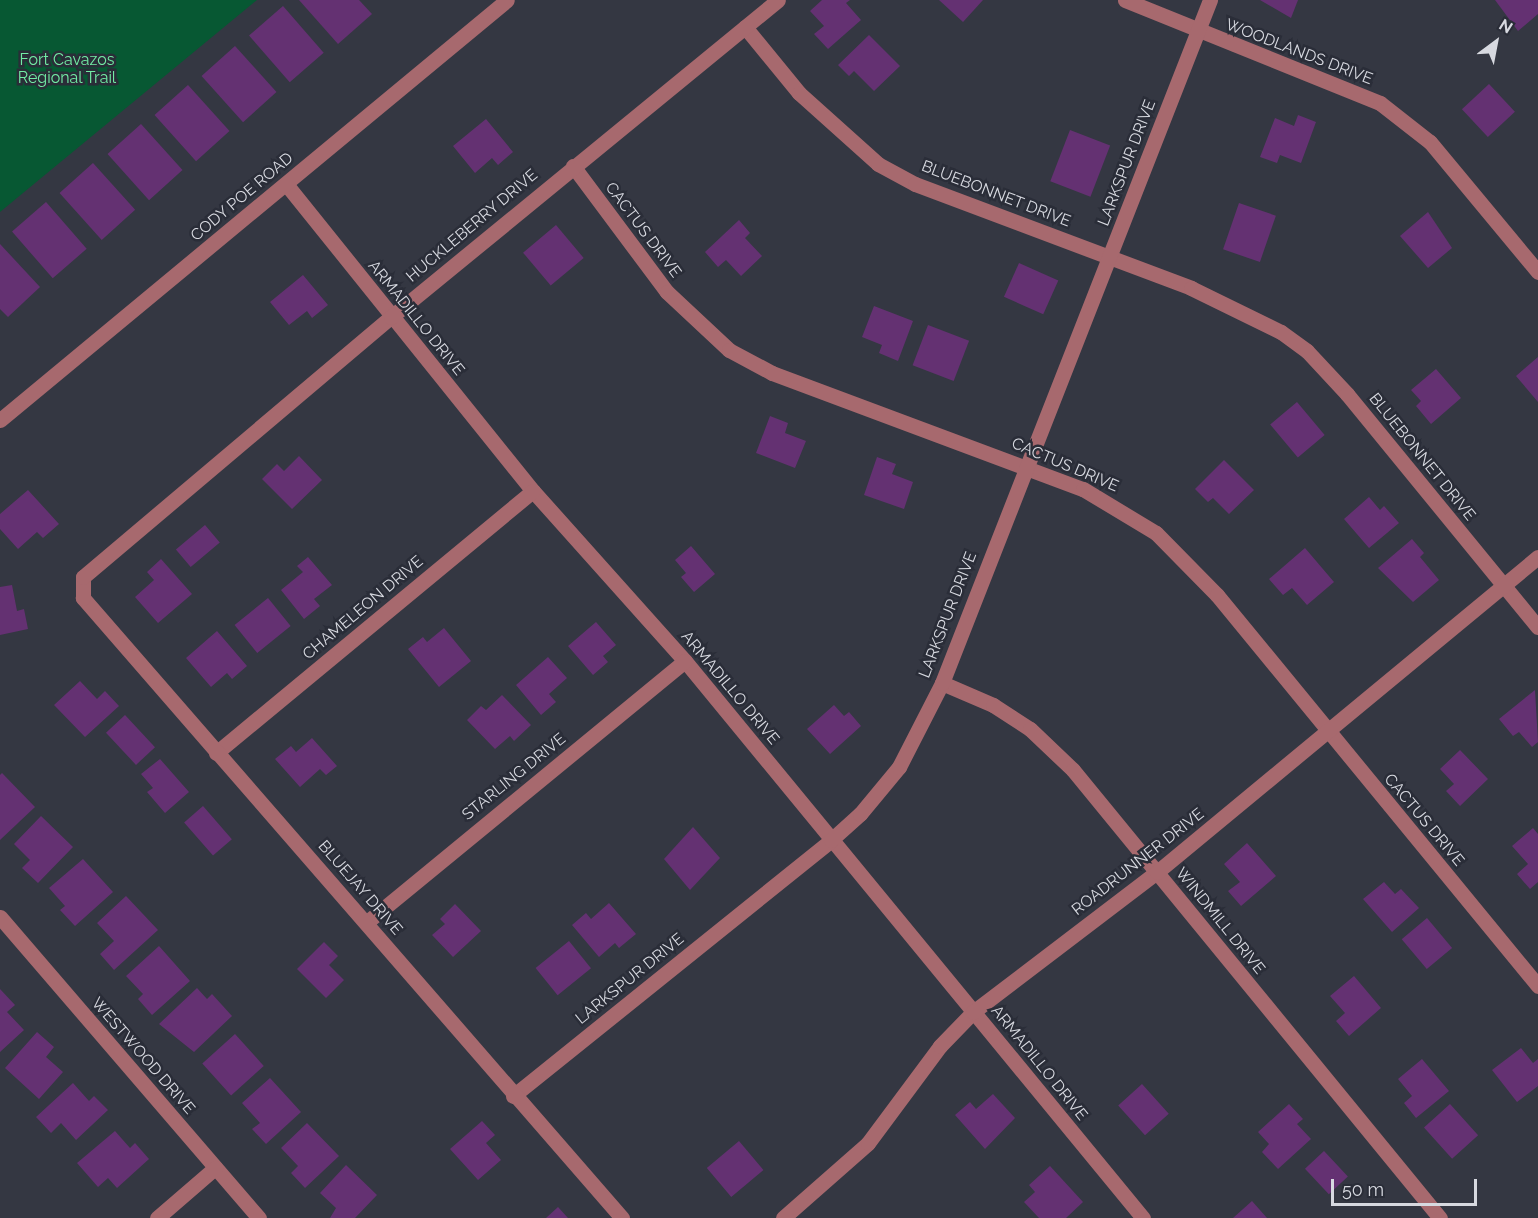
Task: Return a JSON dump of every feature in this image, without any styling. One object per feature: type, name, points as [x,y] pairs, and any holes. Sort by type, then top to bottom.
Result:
[{"type":"street","name":"CODY POE ROAD","points":[[0,420],[507,0]]},
{"type":"street","name":"HUCKLEBERRY DRIVE","points":[[83,577],[391,317],[778,0]]},
{"type":"street","name":"WOODLANDS DRIVE","points":[[1125,0],[1198,32],[1287,64],[1380,103],[1430,142],[1538,272]]},
{"type":"street","name":"LARKSPUR DRIVE","points":[[513,1096],[831,840],[860,814],[899,767],[942,683],[1025,466],[1110,257],[1210,0]]},
{"type":"street","name":"BLUEBONNET DRIVE","points":[[745,27],[799,93],[878,164],[915,184],[1110,257],[1226,304],[1281,332],[1307,351],[1347,394],[1538,627]]},
{"type":"street","name":"CACTUS DRIVE","points":[[573,166],[667,292],[729,350],[772,373],[1083,489],[1156,532],[1217,595],[1538,986]]},
{"type":"street","name":"ARMADILLO DRIVE","points":[[286,184],[533,491],[685,661],[1139,1217]]},
{"type":"street","name":"CHAMELEON DRIVE","points":[[216,753],[533,491]]},
{"type":"street","name":"ROADRUNNER DRIVE","points":[[783,1218],[868,1143],[940,1046],[973,1012],[1156,872],[1329,733],[1538,557]]},
{"type":"street","name":"BLUEJAY DRIVE","points":[[83,577],[83,598],[216,753],[367,922],[513,1096],[622,1218]]},
{"type":"street","name":"STARLING DRIVE","points":[[367,922],[685,661]]},
{"type":"street","name":"WINDMILL DRIVE","points":[[942,683],[993,705],[1045,742],[1156,872],[1440,1218]]},
{"type":"street","name":"WESTWOOD DRIVE","points":[[0,917],[259,1218]]},
{"type":"street","points":[[157,1218],[215,1168]]},
{"type":"green space","name":"Fort Cavazos Regional Trail","points":[[0,0],[257,0],[0,212]]},
{"type":"building","points":[[299,0],[359,0],[372,14],[338,44]]},
{"type":"building","points":[[822,0],[850,0],[846,3],[861,20],[828,49],[814,34],[824,26],[810,11]]},
{"type":"building","points":[[939,0],[983,0],[963,22]]},
{"type":"building","points":[[1260,0],[1298,0],[1291,18]]},
{"type":"building","points":[[1495,0],[1538,0],[1538,14],[1518,31]]},
{"type":"building","points":[[283,6],[324,53],[290,82],[249,36]]},
{"type":"building","points":[[869,35],[900,66],[874,91],[854,71],[849,76],[838,65]]},
{"type":"building","points":[[235,46],[276,92],[243,122],[202,76]]},
{"type":"building","points":[[1489,84],[1515,112],[1488,137],[1462,109]]},
{"type":"building","points":[[188,85],[229,131],[196,161],[155,115]]},
{"type":"building","points":[[1298,115],[1316,122],[1301,163],[1280,155],[1277,163],[1260,157],[1275,118],[1294,126]]},
{"type":"building","points":[[486,119],[513,152],[498,165],[492,158],[475,173],[453,146]]},
{"type":"building","points":[[141,124],[182,170],[149,200],[108,154]]},
{"type":"building","points":[[1070,130],[1110,145],[1090,197],[1050,181]]},
{"type":"building","points":[[93,163],[135,210],[102,240],[60,193]]},
{"type":"building","points":[[46,202],[87,249],[53,278],[12,232]]},
{"type":"building","points":[[1239,203],[1276,216],[1260,262],[1223,249]]},
{"type":"building","points":[[1428,212],[1452,248],[1428,268],[1400,236]]},
{"type":"building","points":[[739,220],[750,233],[745,238],[762,256],[741,276],[726,260],[718,267],[705,252]]},
{"type":"building","points":[[556,225],[584,258],[551,286],[523,253]]},
{"type":"building","points":[[0,244],[40,287],[8,317],[0,309]]},
{"type":"building","points":[[1019,263],[1058,280],[1043,314],[1004,297]]},
{"type":"building","points":[[303,275],[328,305],[312,318],[307,311],[289,325],[270,302]]},
{"type":"building","points":[[874,306],[913,321],[898,361],[879,353],[882,345],[862,337]]},
{"type":"building","points":[[928,325],[969,341],[954,381],[913,365]]},
{"type":"building","points":[[1538,357],[1538,402],[1516,376]]},
{"type":"building","points":[[1436,369],[1461,398],[1431,424],[1416,406],[1421,401],[1411,390]]},
{"type":"building","points":[[1297,402],[1325,435],[1298,457],[1270,424]]},
{"type":"building","points":[[770,416],[788,423],[785,433],[806,441],[795,468],[756,453]]},
{"type":"building","points":[[299,456],[322,480],[292,509],[262,479],[277,464],[284,471]]},
{"type":"building","points":[[877,457],[896,464],[892,474],[913,482],[904,509],[864,495]]},
{"type":"building","points":[[1224,460],[1254,490],[1229,514],[1213,498],[1208,502],[1195,489]]},
{"type":"building","points":[[28,490],[59,524],[43,538],[37,532],[18,549],[0,529],[0,514]]},
{"type":"building","points":[[1369,497],[1380,510],[1384,506],[1399,523],[1369,548],[1344,519]]},
{"type":"building","points":[[205,525],[220,543],[191,567],[176,549]]},
{"type":"building","points":[[1412,539],[1424,553],[1420,557],[1439,580],[1413,602],[1378,568]]},
{"type":"building","points":[[691,546],[715,574],[694,592],[681,577],[686,573],[675,560]]},
{"type":"building","points":[[1305,548],[1334,582],[1307,605],[1292,588],[1283,595],[1269,579]]},
{"type":"building","points":[[308,557],[332,585],[314,599],[320,606],[304,619],[281,590],[303,572],[297,566]]},
{"type":"building","points":[[161,559],[192,594],[158,623],[135,597],[154,580],[147,572]]},
{"type":"building","points":[[12,585],[17,611],[24,609],[28,629],[0,635],[0,587]]},
{"type":"building","points":[[268,598],[291,626],[257,653],[235,625]]},
{"type":"building","points":[[596,622],[616,645],[603,656],[608,662],[593,675],[568,646]]},
{"type":"building","points":[[444,628],[471,661],[439,687],[408,649],[423,637],[427,642]]},
{"type":"building","points":[[217,631],[247,666],[232,679],[227,673],[211,687],[186,658]]},
{"type":"building","points":[[548,657],[567,678],[549,694],[556,702],[541,715],[516,685]]},
{"type":"building","points":[[80,681],[97,699],[105,691],[119,706],[85,737],[54,705]]},
{"type":"building","points":[[1535,690],[1538,742],[1532,747],[1519,732],[1513,736],[1499,719]]},
{"type":"building","points":[[502,695],[531,725],[514,741],[510,736],[495,749],[467,720],[481,706],[486,710]]},
{"type":"building","points":[[834,705],[844,716],[849,712],[861,726],[830,754],[807,729]]},
{"type":"building","points":[[125,715],[155,747],[136,765],[106,733]]},
{"type":"building","points":[[312,738],[337,766],[326,775],[320,769],[300,787],[275,759],[291,746],[296,752]]},
{"type":"building","points":[[1460,750],[1488,779],[1460,806],[1446,791],[1454,784],[1440,769]]},
{"type":"building","points":[[160,759],[189,792],[165,813],[147,792],[153,788],[141,774]]},
{"type":"building","points":[[2,773],[35,807],[0,840],[0,775]]},
{"type":"building","points":[[203,806],[232,839],[213,856],[184,822]]},
{"type":"building","points":[[41,816],[73,847],[38,883],[22,868],[30,860],[14,844]]},
{"type":"building","points":[[693,827],[720,858],[690,890],[664,859]]},
{"type":"building","points":[[1533,828],[1538,834],[1538,882],[1530,889],[1517,874],[1528,864],[1512,846]]},
{"type":"building","points":[[1247,843],[1276,876],[1241,906],[1228,891],[1240,882],[1224,864]]},
{"type":"building","points":[[83,859],[113,892],[75,926],[60,910],[65,906],[49,888]]},
{"type":"building","points":[[1384,882],[1395,894],[1401,889],[1419,908],[1392,932],[1363,899]]},
{"type":"building","points":[[126,896],[158,930],[114,970],[100,954],[114,941],[97,923]]},
{"type":"building","points":[[609,903],[636,934],[619,948],[615,943],[599,957],[572,925],[586,913],[591,919]]},
{"type":"building","points":[[455,904],[481,931],[453,957],[432,935],[445,924],[440,919]]},
{"type":"building","points":[[1427,918],[1452,948],[1427,969],[1402,939]]},
{"type":"building","points":[[569,941],[591,968],[558,995],[536,968]]},
{"type":"building","points":[[324,942],[338,956],[329,965],[344,980],[326,998],[297,969]]},
{"type":"building","points":[[159,946],[190,981],[152,1015],[138,999],[143,994],[126,976]]},
{"type":"building","points":[[1354,976],[1381,1008],[1349,1036],[1336,1021],[1345,1013],[1330,996]]},
{"type":"building","points":[[197,988],[207,999],[212,994],[232,1016],[194,1052],[159,1024]]},
{"type":"building","points":[[0,989],[15,1005],[7,1012],[24,1030],[0,1052]]},
{"type":"building","points":[[37,1032],[54,1047],[46,1057],[63,1072],[39,1099],[5,1068]]},
{"type":"building","points":[[235,1034],[264,1066],[231,1095],[202,1063]]},
{"type":"building","points":[[1521,1048],[1533,1063],[1538,1059],[1538,1086],[1517,1102],[1492,1070]]},
{"type":"building","points":[[1422,1059],[1449,1091],[1416,1118],[1404,1103],[1412,1096],[1398,1079]]},
{"type":"building","points":[[270,1078],[301,1112],[266,1144],[252,1129],[260,1123],[242,1103]]},
{"type":"building","points":[[73,1083],[89,1101],[94,1096],[108,1110],[76,1140],[61,1123],[51,1133],[36,1117]]},
{"type":"building","points":[[1142,1084],[1169,1114],[1145,1135],[1118,1105]]},
{"type":"building","points":[[993,1094],[1015,1118],[985,1149],[955,1115],[970,1102],[976,1109]]},
{"type":"building","points":[[1289,1104],[1303,1119],[1297,1124],[1311,1139],[1278,1169],[1262,1152],[1269,1144],[1258,1132]]},
{"type":"building","points":[[1450,1104],[1478,1135],[1452,1159],[1424,1127]]},
{"type":"building","points":[[482,1121],[495,1135],[486,1143],[501,1160],[478,1180],[450,1149]]},
{"type":"building","points":[[307,1123],[339,1156],[305,1188],[291,1173],[298,1166],[281,1148]]},
{"type":"building","points":[[115,1131],[130,1148],[135,1143],[149,1159],[117,1188],[108,1178],[98,1187],[77,1163]]},
{"type":"building","points":[[739,1141],[763,1170],[731,1197],[707,1168]]},
{"type":"building","points":[[1324,1151],[1348,1177],[1329,1194],[1305,1169]]},
{"type":"building","points":[[346,1165],[377,1195],[355,1218],[330,1218],[336,1208],[320,1193]]},
{"type":"building","points":[[1050,1166],[1083,1202],[1066,1218],[1039,1218],[1024,1202],[1035,1192],[1029,1185]]},
{"type":"building","points":[[1252,1201],[1267,1218],[1233,1218]]},
{"type":"building","points":[[558,1207],[568,1218],[546,1218]]}]
